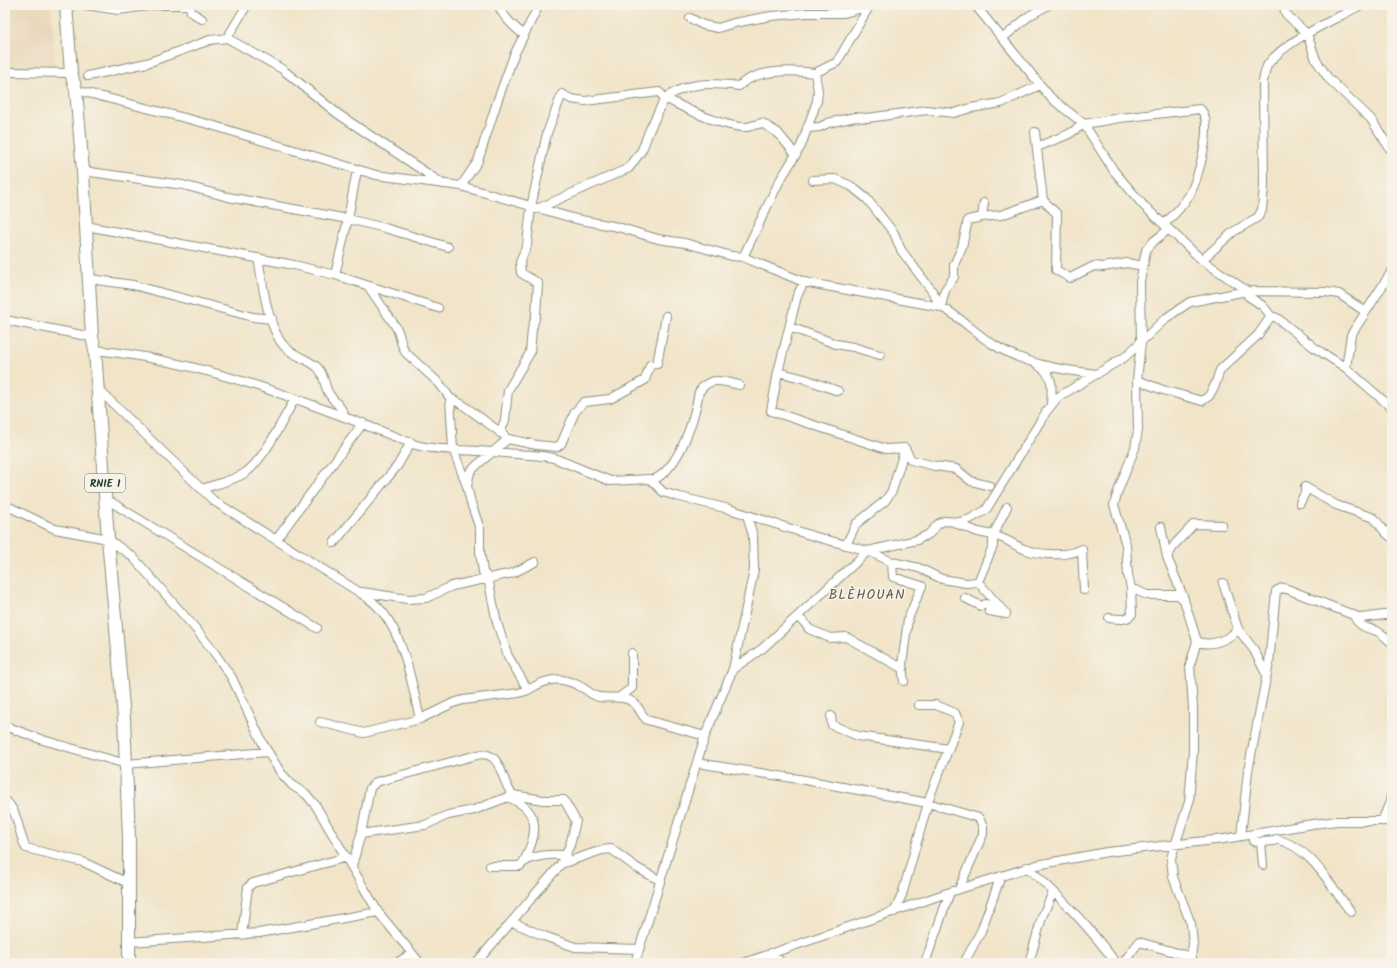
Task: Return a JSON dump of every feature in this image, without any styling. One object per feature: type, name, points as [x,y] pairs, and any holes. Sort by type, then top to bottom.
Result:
[{"type":"highway","name":"RNIE 1","points":[[66,5],[71,73],[76,90],[90,279],[92,337],[95,350],[126,764],[130,884],[129,963]]},
{"type":"street","points":[[86,5],[118,10],[144,6],[191,5],[191,12],[202,19]]},
{"type":"street","points":[[227,38],[247,5]]},
{"type":"street","points":[[498,5],[502,14],[511,25],[524,35]]},
{"type":"street","points":[[461,186],[478,161],[498,99],[524,35],[539,5]]},
{"type":"street","points":[[975,5],[1051,98],[1084,124],[1126,188],[1202,260],[1247,291],[1248,296],[1263,306],[1271,316],[1277,318],[1315,348],[1346,368],[1392,408]]},
{"type":"street","points":[[1003,38],[1029,16],[1048,5]]},
{"type":"street","points":[[1283,5],[1286,14],[1307,34],[1316,60],[1328,78],[1371,119],[1392,152]]},
{"type":"street","points":[[1202,260],[1233,232],[1258,217],[1262,210],[1264,186],[1263,82],[1267,65],[1282,50],[1307,34],[1361,5]]},
{"type":"street","points":[[690,18],[703,25],[718,28],[734,23],[771,16],[844,13],[870,6]]},
{"type":"street","points":[[534,208],[629,168],[642,150],[665,98],[680,88],[698,85],[739,86],[746,79],[786,71],[815,73],[837,62],[870,6]]},
{"type":"street","points":[[88,76],[147,63],[210,40],[227,38],[282,69],[338,114],[443,184]]},
{"type":"street","points":[[5,72],[71,73]]},
{"type":"street","points":[[743,257],[778,182],[796,154],[807,128],[817,101],[818,91],[815,73]]},
{"type":"street","points":[[807,128],[820,127],[828,123],[855,117],[867,118],[927,110],[954,113],[971,108],[1001,103],[1040,85]]},
{"type":"street","points":[[76,90],[208,124],[376,175],[461,186],[534,208],[618,227],[658,239],[685,243],[732,256],[743,257],[804,282],[941,307],[953,313],[992,344],[1012,355],[1065,370],[1097,374]]},
{"type":"street","points":[[500,433],[505,420],[508,390],[530,353],[532,329],[536,315],[538,283],[521,273],[520,262],[527,245],[547,133],[562,94],[571,99],[585,101],[659,92],[665,98],[682,107],[724,123],[746,127],[762,123],[778,133],[796,154]]},
{"type":"street","points":[[1037,147],[1069,134],[1084,124],[1196,109],[1204,112],[1206,119],[1207,131],[1198,174],[1191,193],[1167,226],[1146,250],[1140,282],[1141,342],[1137,380],[1138,430],[1135,448],[1114,505],[1126,545],[1128,575],[1131,588],[1132,614],[1129,618],[1124,619],[1109,618]]},
{"type":"street","points":[[1035,132],[1042,200],[1057,214],[1056,270],[1070,278],[1094,266],[1103,267],[1127,263],[1143,266]]},
{"type":"street","points":[[335,275],[358,170]]},
{"type":"street","points":[[82,171],[183,185],[228,197],[348,219],[385,228],[448,247]]},
{"type":"street","points":[[813,180],[835,180],[851,186],[868,200],[894,232],[901,250],[932,291],[941,307]]},
{"type":"street","points":[[941,307],[945,290],[954,277],[954,265],[962,246],[968,220],[1001,215],[1042,200]]},
{"type":"street","points":[[982,217],[984,204]]},
{"type":"street","points":[[86,226],[258,258],[335,275],[438,308]]},
{"type":"street","points":[[258,258],[272,319],[280,341],[287,349],[298,357],[318,368],[321,372],[329,394],[340,406],[344,417]]},
{"type":"street","points":[[1346,368],[1351,335],[1392,271]]},
{"type":"street","points":[[90,279],[133,285],[253,317],[272,319]]},
{"type":"street","points":[[804,282],[796,296],[790,327],[778,372],[771,411],[886,449],[905,448]]},
{"type":"street","points":[[368,286],[400,334],[402,348],[440,384],[450,398],[463,405],[508,439],[538,445],[558,446],[561,444],[574,412],[584,402],[610,399],[645,380],[650,366],[657,364],[666,316]]},
{"type":"street","points":[[953,522],[970,519],[986,510],[1051,404],[1058,397],[1124,357],[1166,318],[1190,302],[1247,291],[1326,292],[1339,294],[1366,312]]},
{"type":"street","points":[[1137,380],[1164,390],[1202,401],[1209,396],[1215,385],[1220,370],[1258,335],[1271,316]]},
{"type":"street","points":[[5,320],[92,337]]},
{"type":"street","points":[[790,327],[836,344],[853,347],[880,355]]},
{"type":"street","points":[[95,350],[124,353],[230,377],[363,423],[422,446],[554,458],[615,482],[646,479],[653,480],[663,476],[688,436],[699,392],[702,387],[708,382],[715,380],[739,385]]},
{"type":"street","points":[[1030,361],[1046,371],[1051,378],[1051,404]]},
{"type":"street","points":[[778,372],[805,379],[838,391]]},
{"type":"street","points":[[98,390],[214,501],[359,592],[379,608],[394,633],[406,663],[420,719]]},
{"type":"street","points":[[450,398],[453,450],[467,486],[480,529],[480,551],[497,624],[508,656],[528,690]]},
{"type":"street","points":[[202,489],[246,472],[255,463],[295,399]]},
{"type":"street","points":[[276,540],[363,423]]},
{"type":"street","points":[[467,486],[470,472],[490,452],[508,439]]},
{"type":"street","points":[[334,543],[398,465],[411,442]]},
{"type":"street","points":[[905,448],[911,460],[956,469],[971,481],[990,486]]},
{"type":"street","points":[[846,545],[856,524],[885,501],[892,491],[905,448]]},
{"type":"street","points":[[653,480],[663,492],[868,551],[892,562],[919,568],[942,578],[966,584],[978,582]]},
{"type":"street","points":[[1300,503],[1305,493],[1305,487],[1336,505],[1374,518],[1392,538]]},
{"type":"street","points":[[106,499],[317,628]]},
{"type":"street","points":[[5,505],[55,529],[108,539],[133,557],[214,652],[232,678],[268,752],[281,773],[293,786],[306,794],[316,806],[378,912],[420,963]]},
{"type":"street","points":[[978,582],[993,546],[994,533],[1007,507]]},
{"type":"street","points":[[636,963],[639,949],[705,736],[733,669],[754,570],[753,536],[747,515]]},
{"type":"street","points":[[733,669],[763,648],[868,551],[917,540],[930,534],[938,524],[944,521],[953,522],[978,532],[994,533],[996,536],[1011,541],[1020,548],[1046,555],[1051,553],[1071,554],[1082,549],[1084,590]]},
{"type":"street","points":[[1167,557],[1174,544],[1194,524],[1222,525]]},
{"type":"street","points":[[1123,963],[1139,942],[1191,960],[1193,944],[1191,924],[1173,877],[1171,858],[1188,802],[1193,751],[1193,707],[1190,665],[1197,641],[1184,600],[1167,557],[1160,527]]},
{"type":"street","points":[[359,592],[407,599],[426,598],[452,586],[478,580],[485,575],[513,573],[535,562]]},
{"type":"street","points":[[892,562],[893,577],[922,586],[908,619],[902,666],[904,681]]},
{"type":"street","points":[[965,598],[981,606],[986,604],[991,607],[989,611],[1006,614],[978,582]]},
{"type":"street","points":[[1223,583],[1238,629],[1254,650],[1266,675]]},
{"type":"street","points":[[1131,588],[1147,595],[1178,595],[1184,600]]},
{"type":"street","points":[[1241,836],[1248,771],[1266,675],[1274,596],[1278,589],[1287,589],[1327,603],[1354,616],[1362,618],[1392,614]]},
{"type":"street","points":[[379,608],[390,596]]},
{"type":"street","points":[[1354,616],[1356,621],[1382,634],[1392,643]]},
{"type":"street","points":[[797,617],[804,622],[809,629],[830,638],[846,637],[903,669]]},
{"type":"street","points":[[1197,641],[1201,643],[1212,643],[1229,638],[1238,629]]},
{"type":"street","points":[[632,653],[632,688],[635,704],[643,717],[647,720],[705,736]]},
{"type":"street","points":[[320,722],[346,727],[364,733],[420,719],[453,702],[519,693],[548,681],[564,679],[571,681],[596,696],[621,696],[635,704]]},
{"type":"street","points":[[621,696],[632,688]]},
{"type":"street","points":[[894,912],[902,895],[928,803],[959,722],[955,713],[936,704],[919,705]]},
{"type":"street","points":[[831,716],[832,725],[858,736],[949,749]]},
{"type":"street","points":[[5,726],[43,740],[126,764],[268,752]]},
{"type":"street","points":[[352,866],[372,784],[478,755],[487,754],[495,759],[511,796],[527,807],[533,816],[534,826],[532,836],[528,852],[522,863]]},
{"type":"street","points":[[697,763],[805,780],[928,803],[979,818],[983,827],[979,843],[959,889]]},
{"type":"street","points":[[1382,820],[1390,802],[1392,790]]},
{"type":"street","points":[[361,834],[425,825],[448,815],[474,810],[511,796],[543,800],[564,800],[576,822],[567,856],[476,963]]},
{"type":"street","points":[[5,800],[10,804],[16,817],[26,848],[83,862],[130,884]]},
{"type":"street","points":[[744,963],[950,892],[1027,868],[1107,852],[1176,845],[1337,821],[1392,820]]},
{"type":"street","points":[[1252,834],[1253,841],[1274,841],[1276,839],[1289,843],[1310,858],[1351,912]]},
{"type":"street","points":[[1261,842],[1263,865]]},
{"type":"street","points":[[561,864],[602,850],[611,849],[637,868],[661,880]]},
{"type":"street","points":[[490,866],[520,866],[522,863],[541,856],[559,854],[567,856]]},
{"type":"street","points":[[242,935],[248,887],[252,884],[347,857]]},
{"type":"street","points":[[1027,868],[1054,892],[1099,940],[1116,963]]},
{"type":"street","points":[[964,963],[981,931],[1001,876]]},
{"type":"street","points":[[924,963],[950,892]]},
{"type":"street","points":[[1029,963],[1042,917],[1054,892]]},
{"type":"street","points":[[129,942],[242,935],[378,912]]},
{"type":"street","points":[[512,922],[544,936],[575,947],[639,949]]},
{"type":"street","points":[[396,963],[412,953]]},
{"type":"street","points":[[771,953],[782,963]]},
{"type":"shaded area","points":[[5,5],[51,5],[55,69],[5,68]]},
{"type":"district","name":"BLÈHOUAN","points":[[867,594]]}]
